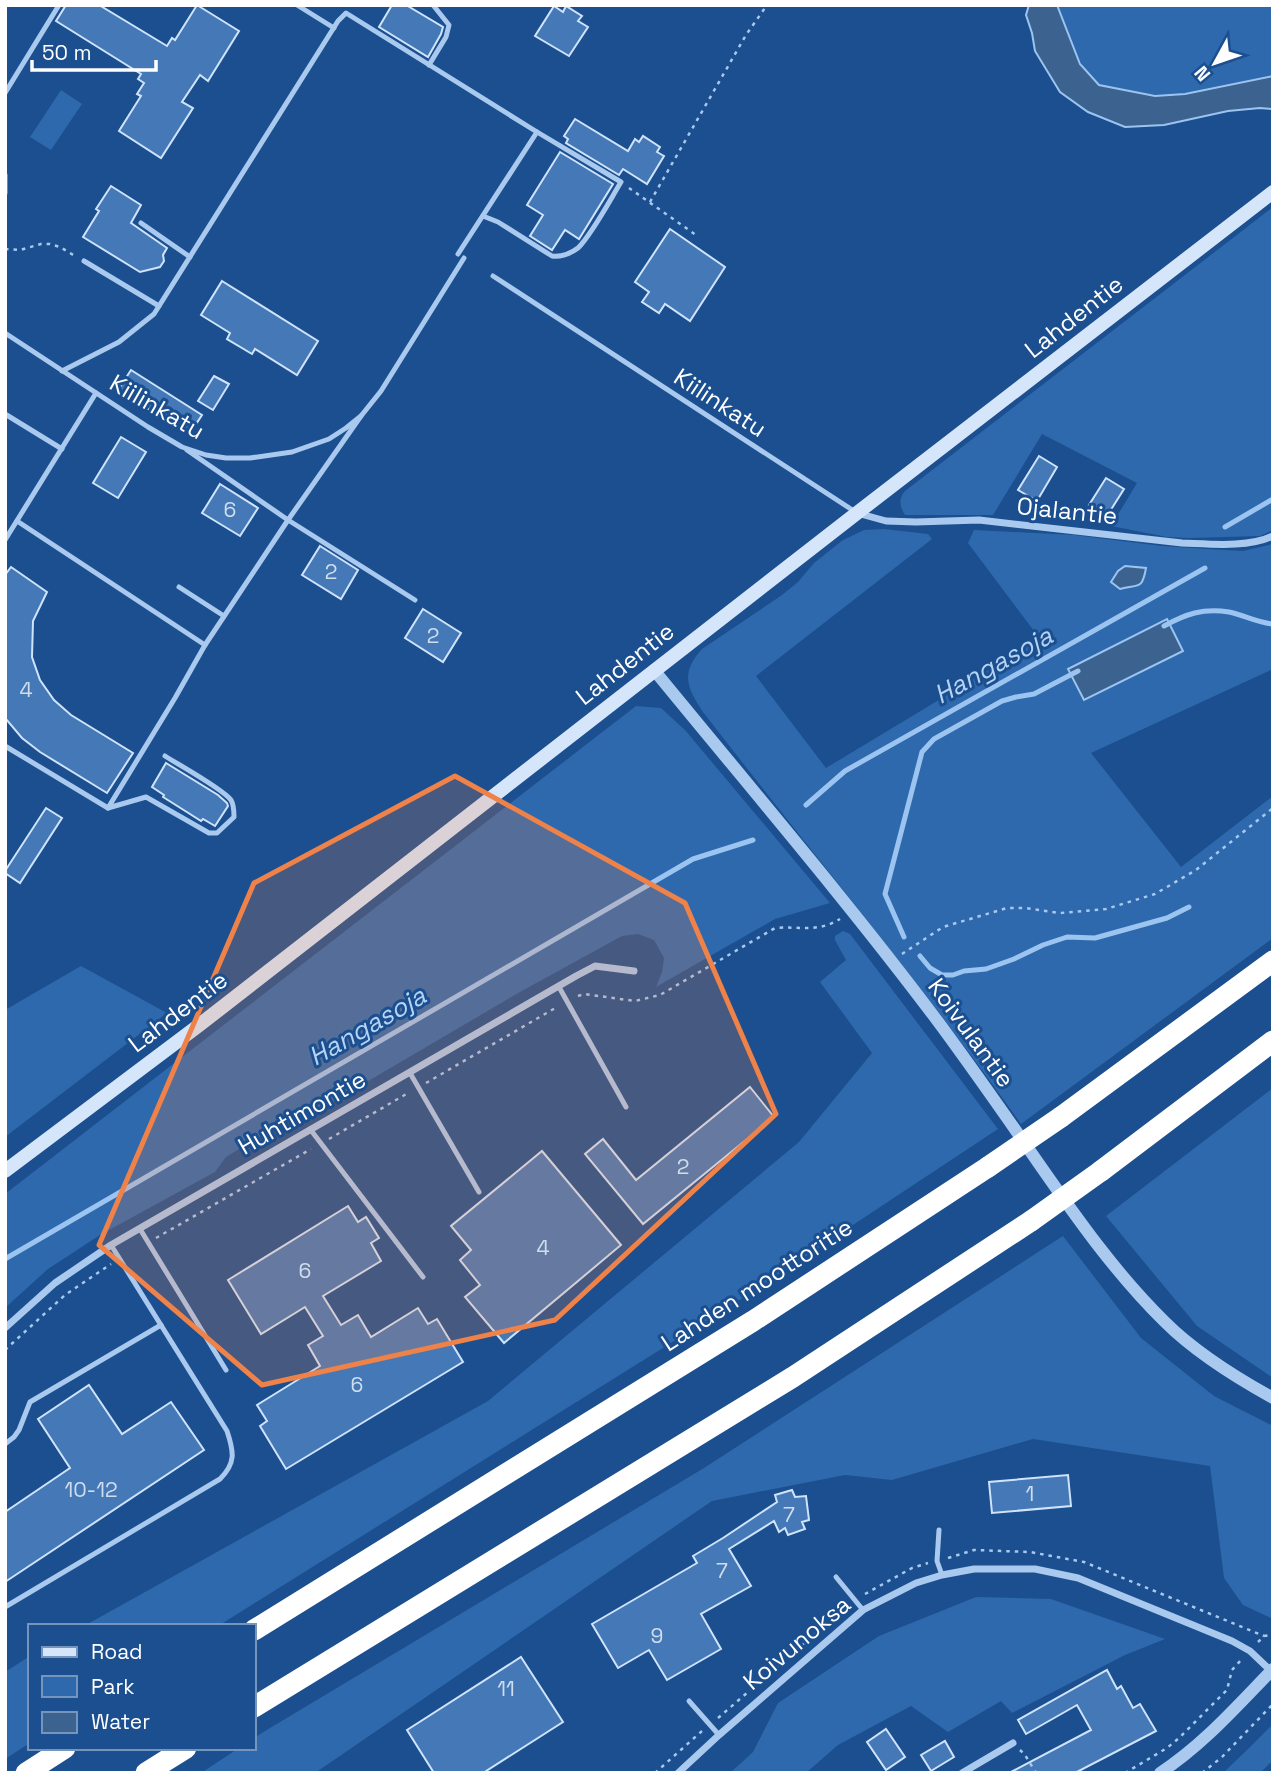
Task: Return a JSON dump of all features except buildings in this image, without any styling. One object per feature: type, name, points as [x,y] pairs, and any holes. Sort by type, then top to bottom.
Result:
[{"type":"highway","name":"Lahden moottoritie","points":[[256,1629],[753,1321],[988,1167],[1061,1117],[1273,961]]},
{"type":"highway","points":[[256,1706],[793,1377],[1031,1221],[1273,1041]]},
{"type":"highway","points":[[26,1773],[62,1750]]},
{"type":"highway","points":[[146,1773],[183,1750]]},
{"type":"main road","name":"Lahdentie","points":[[5,1171],[208,1018],[1273,192]]},
{"type":"street","name":"Ojalantie","points":[[857,513],[886,521],[979,520],[1182,543],[1261,542],[1273,536]]},
{"type":"street","name":"Koivulantie","points":[[654,670],[852,912],[933,1016],[1085,1230],[1133,1288],[1166,1323],[1200,1352],[1273,1398]]},
{"type":"street","name":"Huhtimontie","points":[[5,1328],[55,1283],[111,1245],[595,966],[634,971]]},
{"type":"street","name":"Koivunoksa","points":[[678,1773],[863,1610],[916,1583],[974,1569],[1035,1569],[1078,1578],[1232,1641],[1250,1651],[1272,1670]]},
{"type":"street","points":[[1160,1773],[1197,1745],[1272,1670]]},
{"type":"street","points":[[961,1773],[1013,1743]]},
{"type":"lane","points":[[5,93],[59,5]]},
{"type":"lane","points":[[297,5],[334,28]]},
{"type":"lane","points":[[429,65],[446,37],[449,25],[433,5]]},
{"type":"lane","points":[[62,371],[119,342],[150,318],[346,13],[621,182],[585,240],[576,250],[562,257],[552,256],[498,222],[483,216]]},
{"type":"lane","name":"Kiilinkatu","points":[[5,333],[148,427],[182,447],[206,455],[250,458],[292,452],[329,439],[361,416],[382,391],[483,216],[537,132]]},
{"type":"lane","points":[[5,175],[5,193]]},
{"type":"lane","points":[[141,223],[190,257]]},
{"type":"lane","points":[[84,261],[159,306]]},
{"type":"lane","name":"Kiilinkatu","points":[[494,276],[857,513]]},
{"type":"lane","points":[[5,540],[96,393]]},
{"type":"lane","points":[[5,414],[62,449]]},
{"type":"lane","points":[[108,807],[205,645],[361,416]]},
{"type":"lane","points":[[182,447],[288,520],[415,600]]},
{"type":"lane","points":[[17,522],[205,645]]},
{"type":"lane","points":[[179,587],[224,616]]},
{"type":"lane","points":[[5,746],[108,807],[146,797],[209,833],[217,833],[225,827],[234,817],[232,801],[165,756]]},
{"type":"lane","points":[[559,987],[626,1107]]},
{"type":"lane","points":[[410,1073],[479,1192]]},
{"type":"lane","points":[[310,1129],[423,1276]]},
{"type":"lane","points":[[140,1229],[226,1370]]},
{"type":"lane","points":[[5,1607],[220,1479],[229,1470],[233,1448],[227,1432],[111,1245]]},
{"type":"lane","points":[[5,1444],[15,1437],[30,1402],[161,1325]]},
{"type":"lane","points":[[939,1530],[937,1561],[942,1575]]},
{"type":"lane","points":[[836,1577],[863,1610]]},
{"type":"lane","points":[[689,1701],[719,1735]]},
{"type":"path","points":[[650,202],[746,35],[767,5]]},
{"type":"path","points":[[621,182],[696,235]]},
{"type":"path","points":[[5,249],[20,250],[50,244],[84,261]]},
{"type":"path","points":[[906,951],[943,927],[1007,908],[1060,913],[1106,909],[1155,894],[1196,870],[1273,807]]},
{"type":"path","points":[[655,1773],[855,1599],[912,1567],[974,1550],[1030,1552],[1084,1562],[1264,1636],[1273,1635]]},
{"type":"path","points":[[1125,1773],[1179,1738],[1227,1690],[1232,1670],[1264,1636]]},
{"type":"path","points":[[1202,1773],[1222,1757],[1273,1703]]},
{"type":"path","points":[[1013,1743],[1026,1755],[1036,1773]]},
{"type":"highlighted area","points":[[455,776],[685,903],[776,1114],[555,1320],[262,1385],[99,1245],[254,883]]},
{"type":"green space","points":[[1057,5],[1273,5],[1273,76],[1214,89],[1174,94],[1134,93],[1102,86],[1092,79],[1079,60]]},
{"type":"green space","points":[[61,90],[82,104],[51,150],[30,137]]},
{"type":"green space","points":[[1273,207],[1273,530],[1260,536],[1189,538],[1167,537],[1111,526],[1137,483],[1042,434],[993,515],[905,515],[900,503],[905,491]]},
{"type":"green space","points":[[884,529],[928,534],[932,539],[756,676],[826,768],[1040,639],[968,543],[974,530],[1074,535],[1162,546],[1243,551],[1273,544],[1273,669],[1091,753],[1181,867],[1273,796],[1273,938],[1021,1124],[904,967],[703,712],[688,680],[691,666],[702,649],[782,595],[798,582],[814,563],[843,540],[864,530]]},
{"type":"green space","points":[[636,706],[661,708],[685,730],[830,903],[775,919],[656,987],[664,958],[654,940],[638,934],[622,936],[520,992],[330,1104],[302,1111],[226,1157],[215,1172],[100,1235],[48,1269],[5,1308],[5,1194]]},
{"type":"green space","points":[[843,931],[850,934],[998,1129],[738,1301],[221,1624],[88,1624],[488,1401],[799,1142],[872,1053],[820,982],[846,960],[835,936]]},
{"type":"green space","points":[[81,966],[167,1013],[5,1137],[5,1010]]},
{"type":"green space","points":[[1273,1088],[1273,1378],[1197,1326],[1106,1216]]},
{"type":"green space","points":[[1063,1236],[1141,1338],[1214,1396],[1273,1426],[1273,1619],[1243,1605],[1224,1578],[1210,1466],[1033,1439],[892,1480],[845,1475],[712,1501],[315,1773],[201,1773],[236,1750],[256,1750],[256,1737],[704,1468]]},
{"type":"green space","points":[[976,1597],[1051,1599],[1165,1639],[1125,1655],[1012,1713],[1001,1701],[948,1732],[911,1706],[838,1745],[806,1773],[730,1773],[753,1752],[778,1703],[879,1636]]},
{"type":"green space","points":[[28,1657],[28,1744],[5,1759],[5,1672]]},
{"type":"green space","points":[[1273,1724],[1273,1760],[1260,1773],[1223,1773],[1249,1748]]},
{"type":"water","points":[[1029,5],[1057,5],[1080,64],[1099,85],[1155,96],[1185,94],[1273,76],[1273,109],[1228,111],[1164,125],[1125,127],[1088,112],[1060,92],[1035,51],[1026,15]]},
{"type":"water","points":[[1125,566],[1146,568],[1141,583],[1120,589],[1111,582]]},
{"type":"water","points":[[1167,619],[1183,651],[1084,700],[1068,669]]},
{"type":"waterway","name":"Hangasoja","points":[[1225,527],[1273,499]]},
{"type":"waterway","name":"Hangasoja","points":[[806,805],[845,771],[1205,568]]},
{"type":"waterway","points":[[1164,626],[1187,615],[1211,611],[1229,612],[1273,624]]},
{"type":"waterway","points":[[904,937],[885,894],[922,752],[934,739],[1002,701],[1034,694],[1078,671]]},
{"type":"waterway","name":"Hangasoja","points":[[5,1259],[693,859],[753,840]]},
{"type":"waterway","points":[[920,956],[930,968],[942,975],[986,969],[1067,937],[1095,938],[1167,918],[1189,907]]}]
